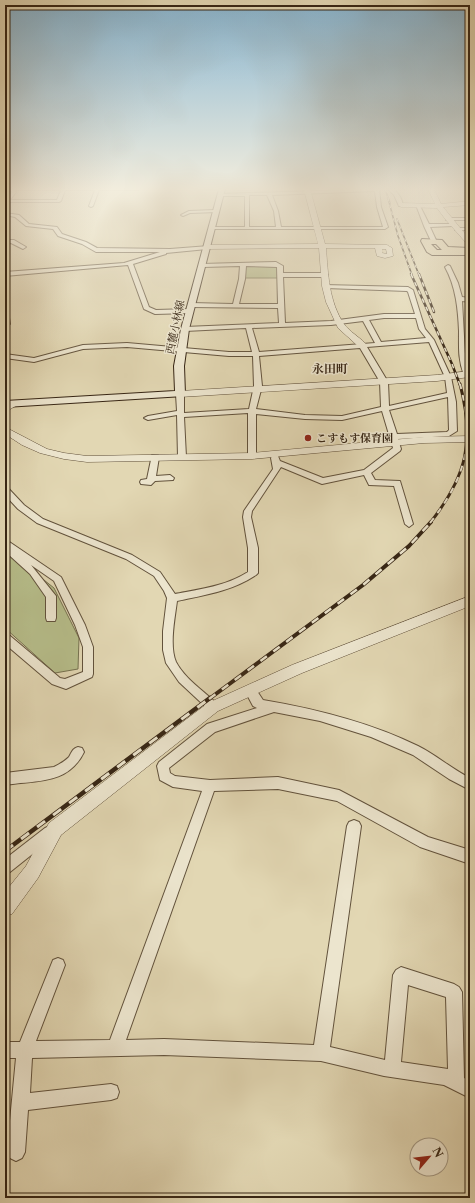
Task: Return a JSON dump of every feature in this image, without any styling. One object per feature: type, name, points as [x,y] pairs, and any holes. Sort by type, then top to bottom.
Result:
[{"type":"main road","points":[[427,245],[430,250],[434,252],[470,252]]},
{"type":"main road","name":"西麓小林線","points":[[180,394],[179,366],[184,329],[207,247]]},
{"type":"main road","points":[[8,406],[180,394]]},
{"type":"street","points":[[88,245],[96,250],[170,251],[207,247],[357,247],[380,249]]},
{"type":"street","points":[[276,459],[322,480],[353,476],[367,472],[397,449],[385,409],[384,382],[362,345],[344,330],[338,322],[330,302],[326,286],[322,247]]},
{"type":"street","points":[[5,274],[130,264],[170,251]]},
{"type":"street","points":[[130,264],[135,271],[137,282],[142,292],[146,308],[155,312],[236,305],[282,306]]},
{"type":"street","points":[[236,305],[242,279],[243,264]]},
{"type":"street","points":[[203,265],[243,264],[280,266],[282,325]]},
{"type":"street","points":[[182,458],[180,394],[384,382],[469,374],[461,357],[462,334],[459,299],[454,278],[448,267]]},
{"type":"street","points":[[280,275],[325,275]]},
{"type":"street","points":[[5,430],[38,450],[63,457],[87,459],[252,456],[276,459],[395,440],[451,433],[453,431],[454,419],[448,377],[431,340],[422,329],[410,290],[326,286]]},
{"type":"street","points":[[459,299],[470,300]]},
{"type":"street","points":[[6,309],[6,319],[8,322]]},
{"type":"street","points":[[184,329],[338,322],[384,316],[419,316]]},
{"type":"street","points":[[365,319],[378,343]]},
{"type":"street","points":[[248,327],[256,354],[257,389],[252,411],[252,456]]},
{"type":"street","points":[[462,334],[470,333]]},
{"type":"street","points":[[5,356],[34,360],[50,357],[83,347],[108,345],[181,349],[229,354],[256,354],[378,343],[431,340]]},
{"type":"street","points":[[148,418],[181,413],[252,411],[332,419],[347,418],[451,394]]},
{"type":"street","points":[[395,440],[470,439]]},
{"type":"street","points":[[155,458],[148,480],[170,478]]},
{"type":"street","points":[[172,598],[238,582],[253,573],[253,548],[247,517],[248,511],[277,469],[276,459]]},
{"type":"street","points":[[367,472],[372,483],[397,483],[409,524]]},
{"type":"street","points":[[5,490],[20,507],[40,521],[129,557],[157,574],[169,590],[172,598],[168,637],[168,650],[172,663],[183,679],[214,707]]},
{"type":"street","points":[[5,542],[58,579],[80,625],[88,647],[88,674],[66,684],[56,681],[5,638]]},
{"type":"street","points":[[5,546],[33,572],[52,596],[51,618]]},
{"type":"street","points":[[5,867],[214,707],[297,669],[468,606]]},
{"type":"street","points":[[251,691],[257,702],[262,705],[326,717],[366,729],[413,749],[450,774],[470,784]]},
{"type":"street","points":[[273,707],[211,728],[163,766],[164,776],[173,781],[210,786],[228,784],[278,783],[302,786],[339,796],[425,842],[470,857]]},
{"type":"street","points":[[5,779],[48,776],[67,766],[76,758],[78,752]]},
{"type":"street","points":[[115,1048],[210,786]]},
{"type":"street","points":[[321,1053],[354,826]]},
{"type":"street","points":[[5,907],[32,872],[55,829]]},
{"type":"street","points":[[16,1152],[25,1050],[58,965]]},
{"type":"street","points":[[392,1070],[401,975],[454,992],[463,1086]]},
{"type":"street","points":[[5,1050],[164,1047],[321,1053],[392,1070],[446,1077],[463,1086]]},
{"type":"street","points":[[20,1103],[111,1092]]},
{"type":"green space","points":[[246,266],[277,266],[278,278],[244,278]]},
{"type":"green space","points":[[5,549],[54,588],[79,638],[78,669],[55,673],[5,628]]},
{"type":"railway","points":[[401,245],[412,275]]},
{"type":"railway","points":[[407,245],[419,275]]},
{"type":"railway","points":[[411,274],[460,385]]},
{"type":"railway","points":[[419,274],[434,312]]},
{"type":"railway","points":[[430,523],[443,506],[452,489],[460,473],[464,457],[467,441],[467,423],[465,404],[460,384]]},
{"type":"railway","points":[[209,699],[363,585],[409,546],[431,522]]},
{"type":"railway","points":[[5,851],[210,698]]},
{"type":"place","name":"こすもす保育園","points":[[308,438]]},
{"type":"district","name":"永田町","points":[[330,368]]}]
